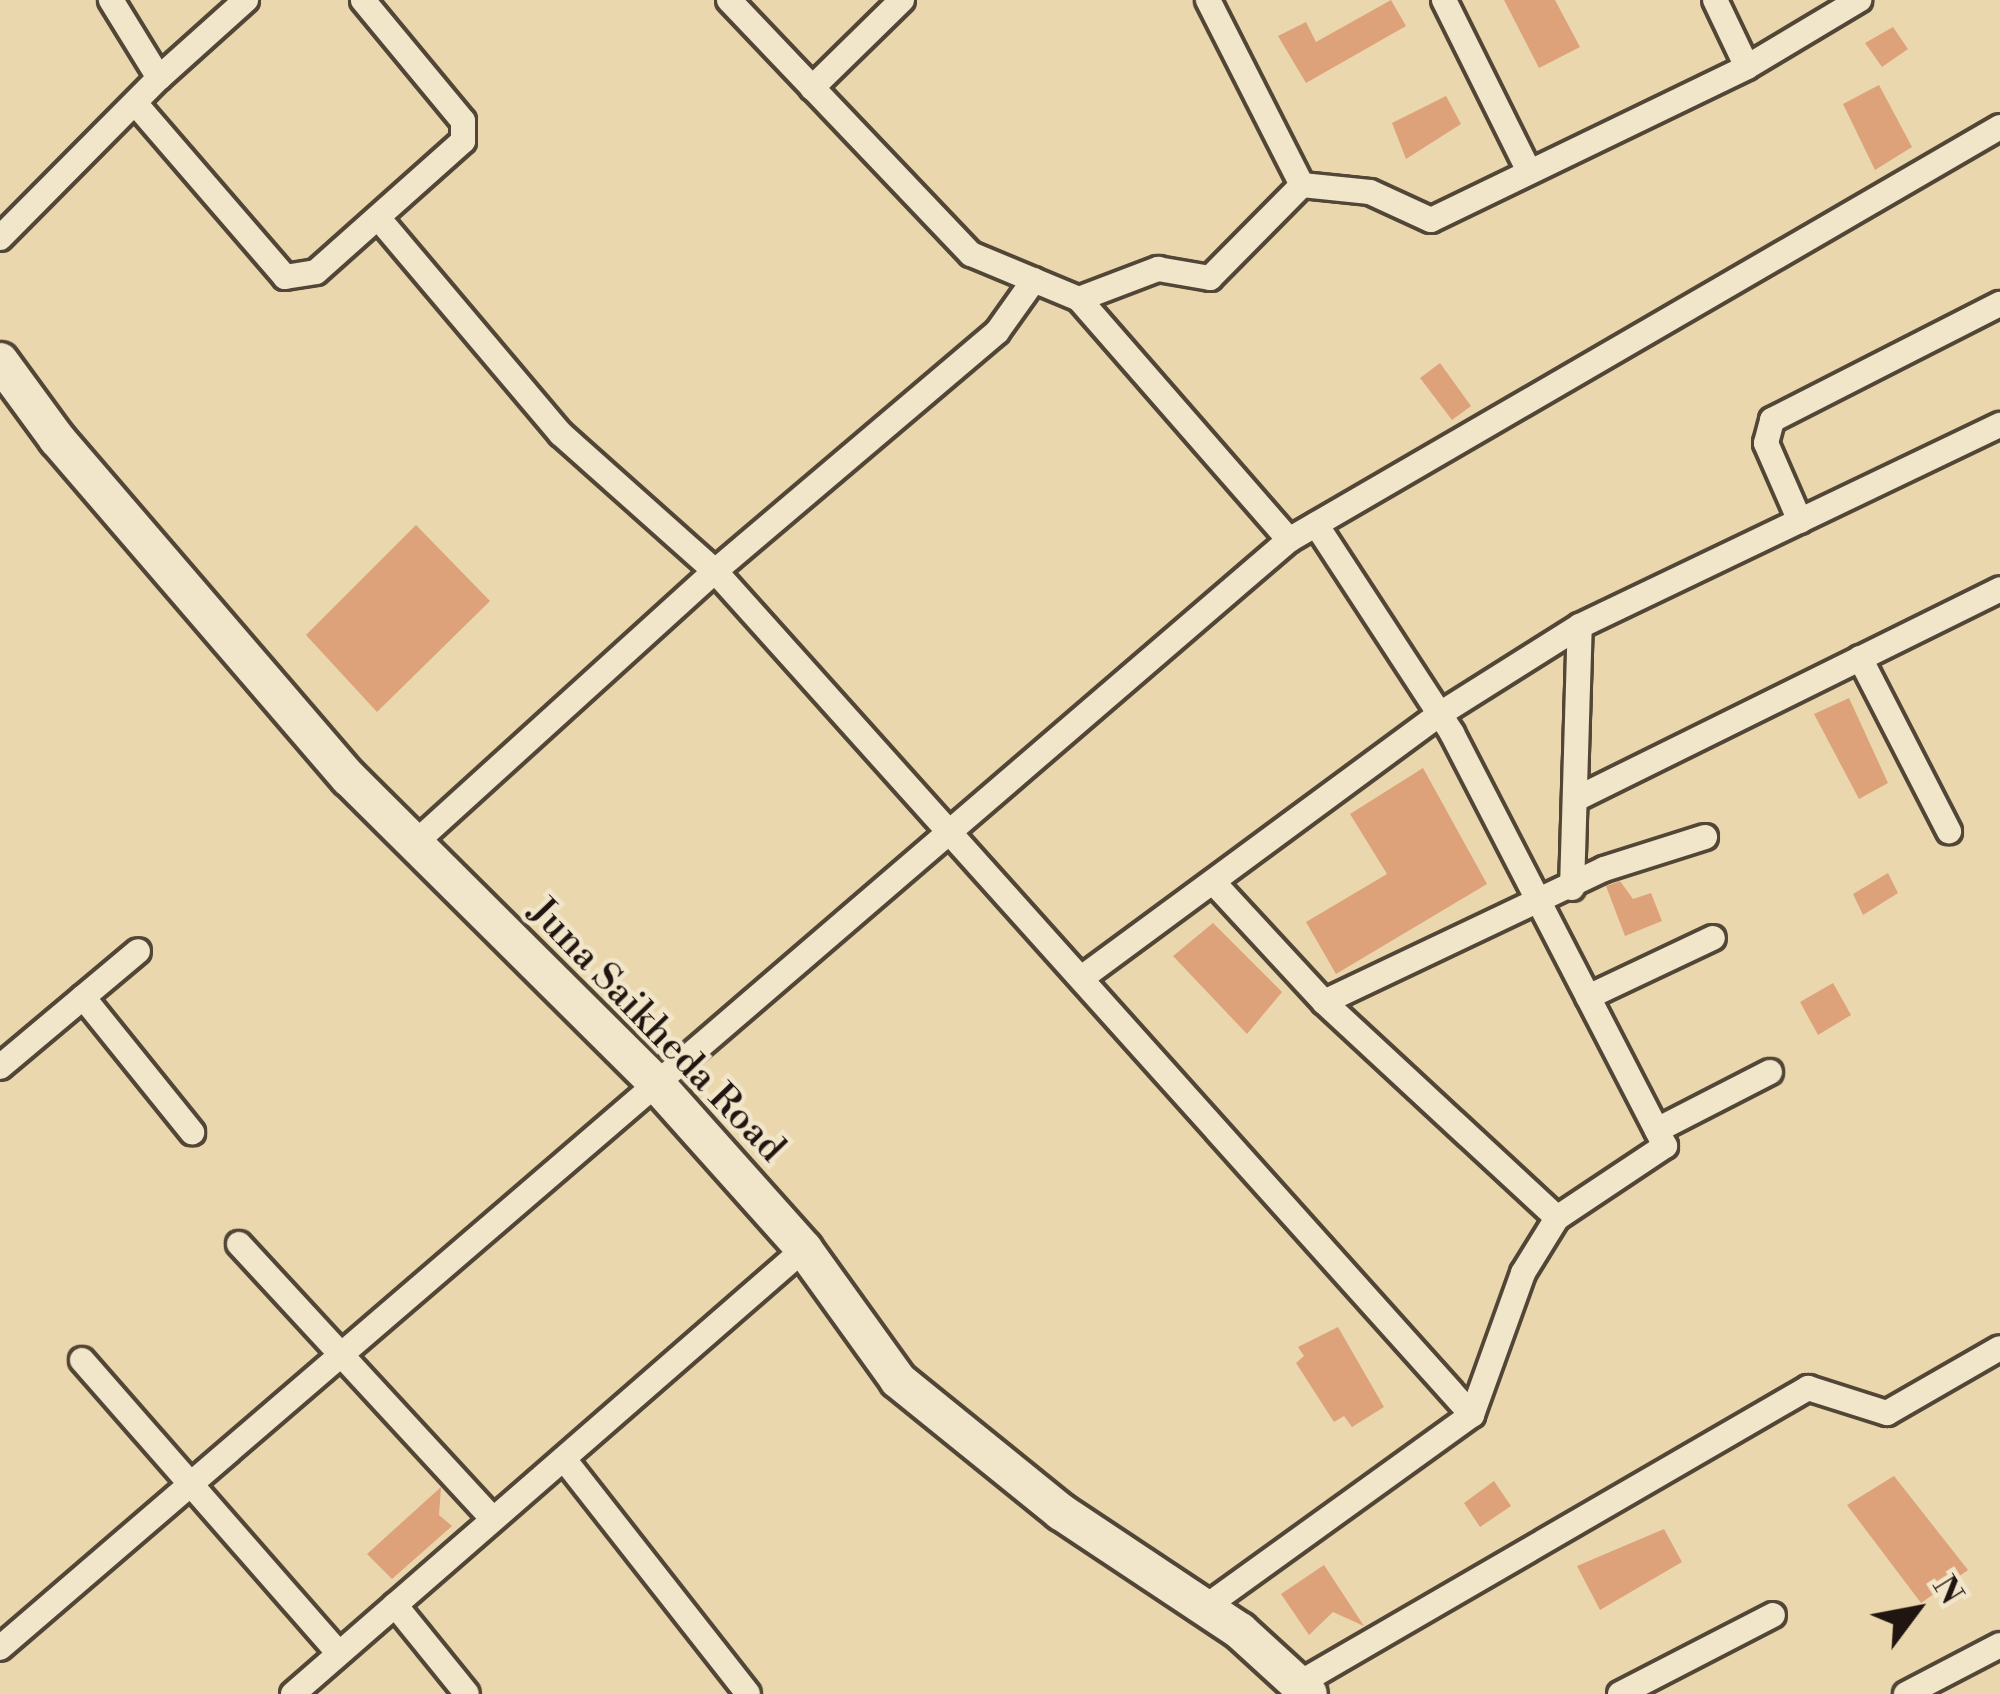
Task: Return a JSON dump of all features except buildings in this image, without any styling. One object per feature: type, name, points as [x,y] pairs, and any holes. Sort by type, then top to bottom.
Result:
[{"type":"main road","name":"Juna Saikheda Road","points":[[0,362],[56,439],[415,843],[654,1081],[804,1249],[898,1380],[1061,1512],[1204,1608],[1304,1689]]},
{"type":"street","points":[[111,0],[159,78]]},
{"type":"street","points":[[0,238],[159,78],[246,0]]},
{"type":"street","points":[[135,103],[285,277],[316,272],[380,220],[463,141],[463,121],[363,0]]},
{"type":"street","points":[[729,0],[970,254],[1079,298],[1289,540]]},
{"type":"street","points":[[812,88],[902,0]]},
{"type":"street","points":[[1208,0],[1302,185]]},
{"type":"street","points":[[1444,0],[1528,169]]},
{"type":"street","points":[[1714,0],[1747,67]]},
{"type":"street","points":[[1302,185],[1370,192],[1430,220],[1747,67],[1859,0]]},
{"type":"street","points":[[0,1648],[654,1081],[1289,540],[2000,127]]},
{"type":"street","points":[[1079,298],[1159,269],[1210,278],[1302,185]]},
{"type":"street","points":[[380,220],[561,434],[715,571],[1472,1415]]},
{"type":"street","points":[[415,843],[715,571],[997,332],[1034,280]]},
{"type":"street","points":[[1799,521],[1766,443],[1772,420],[2000,304]]},
{"type":"street","points":[[1082,977],[1440,714],[1580,626],[2000,425]]},
{"type":"street","points":[[1204,1608],[1472,1415],[1523,1273],[1557,1218],[1664,1146],[1440,714],[1316,524]]},
{"type":"street","points":[[1578,798],[2000,589]]},
{"type":"street","points":[[1572,888],[1580,626]]},
{"type":"street","points":[[1860,658],[1949,831]]},
{"type":"street","points":[[1324,1002],[1572,888],[1705,837]]},
{"type":"street","points":[[1213,882],[1324,1002],[1557,1218]]},
{"type":"street","points":[[1588,997],[1713,938]]},
{"type":"street","points":[[0,1066],[138,951]]},
{"type":"street","points":[[83,997],[192,1132]]},
{"type":"street","points":[[1657,1130],[1770,1072]]},
{"type":"street","points":[[238,1244],[493,1520]]},
{"type":"street","points":[[293,1694],[804,1249]]},
{"type":"street","points":[[1304,1689],[1808,1388],[1887,1413],[2000,1348]]},
{"type":"street","points":[[82,1360],[339,1654]]},
{"type":"street","points":[[564,1459],[748,1694]]},
{"type":"street","points":[[395,1605],[467,1694]]},
{"type":"street","points":[[1620,1694],[1773,1615]]},
{"type":"street","points":[[1906,1694],[2000,1645]]}]
